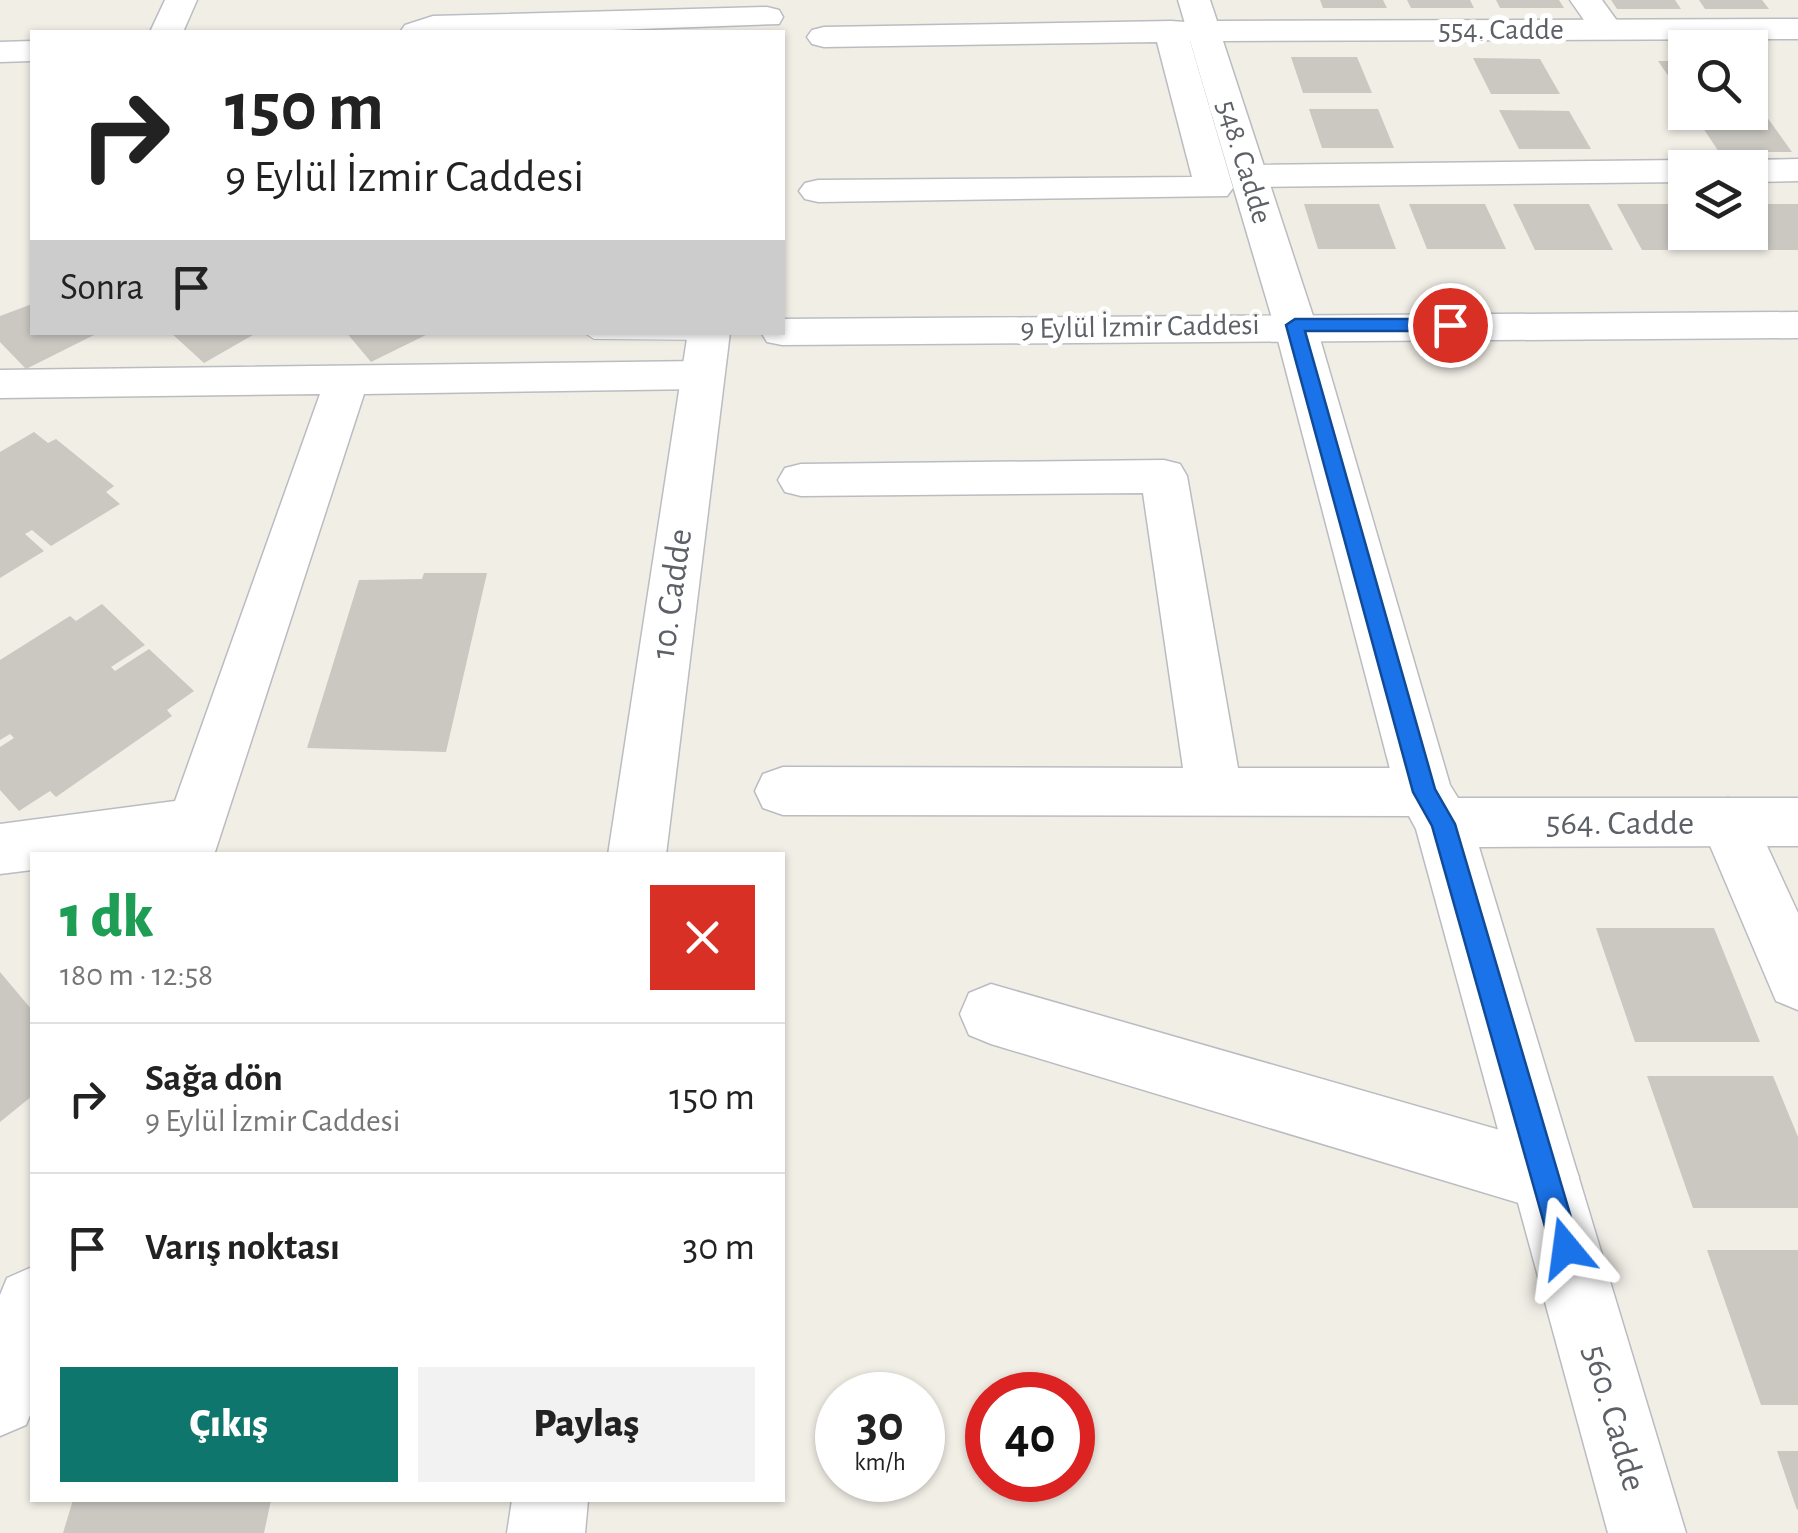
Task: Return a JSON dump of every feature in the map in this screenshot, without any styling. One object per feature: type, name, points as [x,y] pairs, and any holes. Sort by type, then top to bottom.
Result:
[{"type":"street","points":[[168,30],[181,0]]},
{"type":"street","points":[[425,29],[510,0]]},
{"type":"street","points":[[1586,0],[1608,30]]},
{"type":"street","points":[[425,29],[767,16]]},
{"type":"street","points":[[818,191],[1214,188],[1189,21]]},
{"type":"street","name":"554. Cadde","points":[[824,37],[1189,21],[1608,30],[1798,29]]},
{"type":"street","name":"548. Cadde","points":[[1189,21],[1249,176],[1295,325]]},
{"type":"street","points":[[0,52],[30,51]]},
{"type":"street","points":[[1768,171],[1798,170]]},
{"type":"street","points":[[1249,176],[1668,171]]},
{"type":"street","name":"9 Eylül İzmir Caddesi","points":[[785,332],[1295,325],[1798,325]]},
{"type":"street","name":"560. Cadde","points":[[1295,325],[1648,1533]]},
{"type":"street","points":[[0,384],[347,380],[706,347],[740,335]]},
{"type":"street","name":"10. Cadde","points":[[636,852],[706,347]]},
{"type":"street","points":[[0,849],[191,839],[347,380]]},
{"type":"street","points":[[801,480],[1164,476],[1214,791]]},
{"type":"street","name":"564. Cadde","points":[[784,790],[1214,791],[1434,808],[1798,822]]},
{"type":"street","points":[[1728,822],[1798,981]]},
{"type":"street","points":[[991,1014],[1545,1177]]},
{"type":"street","points":[[0,1398],[30,1309]]},
{"type":"street","points":[[546,1533],[550,1502]]},
{"type":"lane","points":[[616,335],[706,347]]},
{"type":"building","points":[[1320,0],[1383,0],[1387,8],[1323,8]]},
{"type":"building","points":[[1407,0],[1470,0],[1474,8],[1411,8]]},
{"type":"building","points":[[1496,0],[1559,0],[1564,8],[1500,8]]},
{"type":"building","points":[[1611,0],[1675,0],[1681,9],[1617,9]]},
{"type":"building","points":[[1699,0],[1762,0],[1769,9],[1705,9]]},
{"type":"building","points":[[1291,57],[1357,57],[1372,93],[1303,93]]},
{"type":"building","points":[[1473,58],[1540,59],[1560,94],[1491,94]]},
{"type":"building","points":[[1658,61],[1668,61],[1668,76]]},
{"type":"building","points":[[1309,109],[1378,109],[1394,148],[1322,148]]},
{"type":"building","points":[[1499,110],[1569,111],[1591,149],[1519,149]]},
{"type":"building","points":[[1768,119],[1792,152],[1768,150],[1718,150],[1704,130],[1768,130]]},
{"type":"building","points":[[1304,204],[1379,204],[1396,249],[1318,249]]},
{"type":"building","points":[[1409,204],[1485,204],[1506,249],[1427,249]]},
{"type":"building","points":[[1513,204],[1589,204],[1613,250],[1535,250]]},
{"type":"building","points":[[1617,204],[1668,204],[1668,250],[1642,250]]},
{"type":"building","points":[[1768,204],[1798,204],[1798,250],[1768,250]]},
{"type":"building","points":[[30,305],[30,335],[94,335],[26,369],[0,342],[0,316]]},
{"type":"building","points":[[173,335],[253,335],[204,363]]},
{"type":"building","points":[[348,335],[426,335],[371,362]]},
{"type":"building","points":[[34,432],[48,443],[56,439],[114,486],[106,492],[120,504],[51,546],[32,530],[25,534],[44,551],[0,578],[0,452]]},
{"type":"building","points":[[424,573],[487,573],[446,752],[307,748],[359,580],[422,579]]},
{"type":"building","points":[[102,604],[145,645],[111,667],[115,671],[149,649],[194,691],[167,710],[172,716],[56,797],[50,791],[19,811],[0,790],[0,747],[14,738],[10,734],[0,740],[0,660],[70,616],[76,621]]},
{"type":"building","points":[[1596,928],[1714,928],[1760,1042],[1635,1042]]},
{"type":"building","points":[[0,972],[30,1008],[30,1098],[0,1122]]},
{"type":"building","points":[[1647,1076],[1773,1076],[1798,1137],[1798,1208],[1693,1208]]},
{"type":"building","points":[[1707,1250],[1798,1250],[1798,1405],[1761,1405]]},
{"type":"building","points":[[1777,1451],[1798,1451],[1797,1510]]},
{"type":"building","points":[[72,1502],[271,1502],[264,1533],[63,1533]]},
{"type":"route","points":[[1450,325],[1295,325],[1424,792],[1443,824],[1566,1248]]}]
